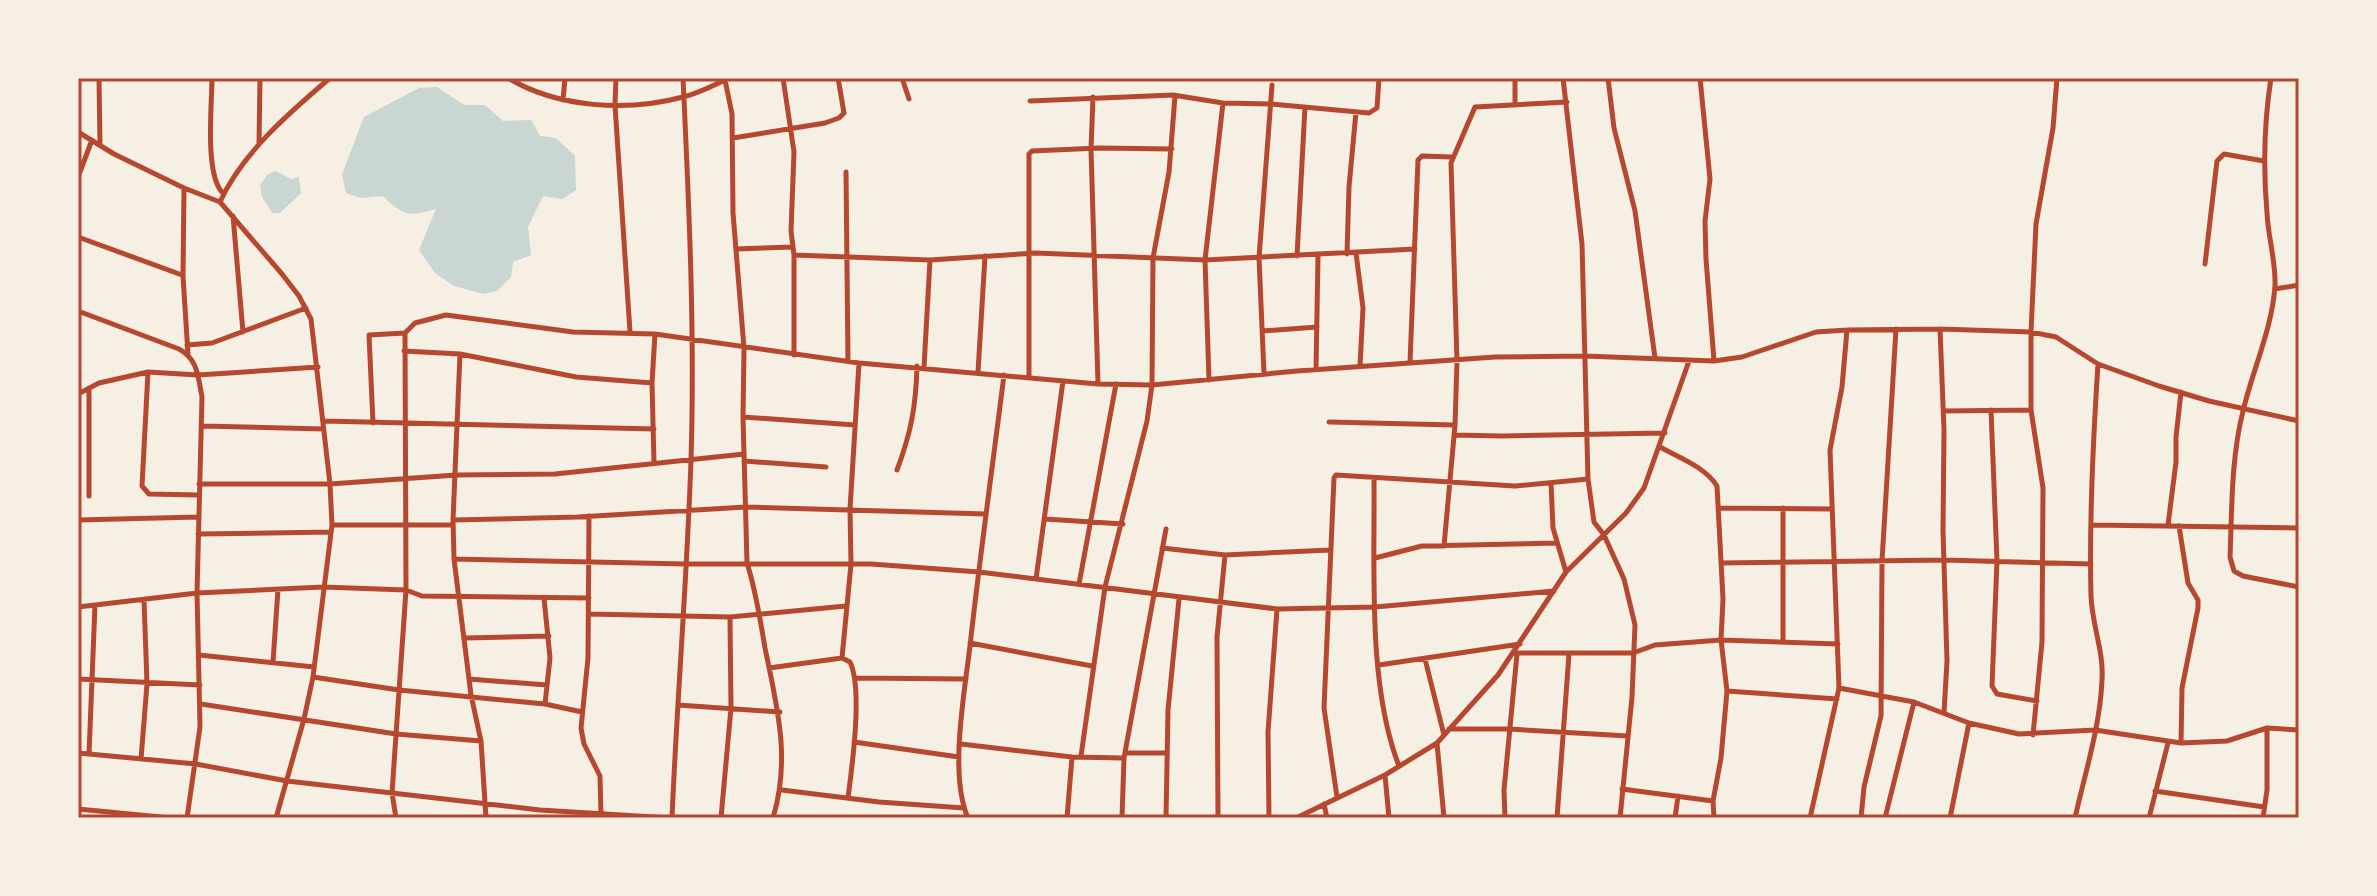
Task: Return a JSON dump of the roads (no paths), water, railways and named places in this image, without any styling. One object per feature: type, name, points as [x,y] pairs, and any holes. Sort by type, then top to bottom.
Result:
[{"type":"street","points":[[99,78],[100,145]]},
{"type":"street","points":[[212,78],[212,169],[218,189],[224,194]]},
{"type":"street","points":[[259,145],[260,78]]},
{"type":"street","points":[[220,202],[259,145],[289,113],[330,78]]},
{"type":"street","points":[[508,78],[563,100],[615,105],[684,97],[727,79],[733,138],[733,213],[744,348],[747,563],[755,586],[780,712],[782,790],[773,818]]},
{"type":"street","points":[[563,100],[565,78]]},
{"type":"street","points":[[616,78],[615,105],[630,332]]},
{"type":"street","points":[[78,753],[196,764],[287,781],[486,802],[571,816],[671,818],[691,459],[691,237],[683,78]]},
{"type":"street","points":[[783,78],[794,152],[794,355]]},
{"type":"street","points":[[733,138],[825,123],[843,116],[845,105],[838,78]]},
{"type":"street","points":[[902,78],[909,99]]},
{"type":"street","points":[[1030,101],[1175,96],[1223,103],[1374,112],[1379,78]]},
{"type":"street","points":[[1515,78],[1515,104]]},
{"type":"street","points":[[1563,78],[1582,244],[1588,479],[1594,522],[1604,535],[1624,579],[1635,625],[1632,697],[1620,818]]},
{"type":"street","points":[[1608,78],[1614,128],[1635,211],[1655,358]]},
{"type":"street","points":[[1700,78],[1710,179],[1705,247],[1714,361]]},
{"type":"street","points":[[2033,735],[2042,642],[2043,488],[2031,410],[2031,332],[2036,224],[2053,128],[2057,78]]},
{"type":"street","points":[[2271,78],[2264,117],[2264,162],[2275,289],[2268,328],[2244,409],[2234,464],[2230,557],[2234,571],[2243,576],[2299,587]]},
{"type":"street","points":[[1264,374],[1259,258],[1272,85]]},
{"type":"street","points":[[1081,756],[1105,587],[1147,421],[1152,385],[1153,258],[1172,149],[1175,96]]},
{"type":"street","points":[[1093,97],[1091,149],[1098,384]]},
{"type":"street","points":[[1444,546],[1455,425],[1457,361],[1452,157],[1475,107],[1567,102]]},
{"type":"street","points":[[1209,380],[1205,260],[1223,103]]},
{"type":"street","points":[[1297,256],[1305,107]]},
{"type":"street","points":[[1347,254],[1356,112]]},
{"type":"street","points":[[78,132],[184,188],[220,202],[299,296],[311,319],[330,484],[331,528],[313,677],[276,818]]},
{"type":"street","points":[[78,177],[92,140]]},
{"type":"street","points":[[1029,378],[1029,154],[1032,151],[1172,149]]},
{"type":"street","points":[[2205,264],[2217,161],[2224,154],[2264,162]]},
{"type":"street","points":[[1410,363],[1419,158],[1452,157]]},
{"type":"street","points":[[846,172],[848,361]]},
{"type":"street","points":[[184,188],[183,276],[187,345],[188,354],[196,366],[202,397],[197,593],[201,704],[187,818]]},
{"type":"street","points":[[233,215],[243,332]]},
{"type":"street","points":[[78,237],[183,276]]},
{"type":"street","points":[[736,249],[792,247]]},
{"type":"street","points":[[794,255],[930,260],[1029,253],[1093,253],[1205,260],[1415,249]]},
{"type":"street","points":[[1356,253],[1363,308],[1360,366]]},
{"type":"street","points":[[978,372],[985,256]]},
{"type":"street","points":[[1316,369],[1318,256]]},
{"type":"street","points":[[897,470],[911,434],[916,405],[930,260]]},
{"type":"street","points":[[2275,289],[2299,285]]},
{"type":"street","points":[[187,345],[212,343],[306,308]]},
{"type":"street","points":[[78,311],[188,354]]},
{"type":"street","points":[[373,423],[369,335],[405,333],[415,323],[446,315],[573,332],[655,334],[859,363],[1098,384],[1152,385],[1316,369],[1495,357],[1585,356],[1714,361],[1742,357],[1816,332],[1847,330],[2031,332],[2056,337],[2098,364],[2181,392],[2299,421]]},
{"type":"street","points":[[1262,331],[1317,327]]},
{"type":"street","points":[[1861,818],[1864,787],[1881,716],[1879,637],[1896,329]]},
{"type":"street","points":[[1940,329],[1947,661],[1944,713]]},
{"type":"street","points":[[1810,818],[1839,688],[1830,450],[1842,387],[1847,330]]},
{"type":"street","points":[[396,818],[392,793],[406,590],[405,333]]},
{"type":"street","points":[[654,463],[652,383],[655,334]]},
{"type":"street","points":[[404,351],[460,354],[576,377],[652,383]]},
{"type":"street","points":[[460,354],[454,559],[471,695],[481,741],[486,818]]},
{"type":"street","points":[[1296,818],[1385,775],[1437,743],[1515,654],[1566,572],[1604,535],[1644,488],[1689,361]]},
{"type":"street","points":[[842,658],[851,564],[850,509],[859,363]]},
{"type":"street","points":[[2075,818],[2095,730],[2103,663],[2092,622],[2091,564],[2092,448],[2098,364]]},
{"type":"street","points":[[78,394],[89,387],[148,372],[198,375],[318,367]]},
{"type":"street","points":[[148,372],[142,486],[149,494],[199,495]]},
{"type":"street","points":[[968,818],[958,770],[959,757],[970,643],[1004,375]]},
{"type":"street","points":[[1036,579],[1063,381]]},
{"type":"street","points":[[1079,584],[1116,384]]},
{"type":"street","points":[[89,387],[89,496]]},
{"type":"street","points":[[2168,525],[2181,392]]},
{"type":"street","points":[[1991,410],[1997,561],[1993,691],[2037,701]]},
{"type":"street","points":[[1944,411],[2031,410]]},
{"type":"street","points":[[743,417],[855,425]]},
{"type":"street","points":[[323,421],[654,429]]},
{"type":"street","points":[[1329,422],[1455,425]]},
{"type":"street","points":[[201,426],[324,429]]},
{"type":"street","points":[[1454,435],[1665,433]]},
{"type":"street","points":[[1660,447],[1711,477],[1717,486],[1721,640],[1727,691],[1721,758],[1713,801],[1714,818]]},
{"type":"street","points":[[199,484],[330,484],[456,475],[555,474],[691,459],[744,458],[826,467]]},
{"type":"street","points":[[1337,797],[1324,708],[1336,475],[1515,486],[1588,479]]},
{"type":"street","points":[[1374,478],[1375,607],[1383,719],[1399,766]]},
{"type":"street","points":[[1551,483],[1556,543],[1566,572]]},
{"type":"street","points":[[198,534],[746,507],[986,514]]},
{"type":"street","points":[[1718,508],[1831,509]]},
{"type":"street","points":[[1783,508],[1783,642]]},
{"type":"street","points":[[589,516],[588,658],[582,712],[584,744],[602,785],[601,817]]},
{"type":"street","points":[[78,520],[198,517]]},
{"type":"street","points":[[1045,519],[1123,524]]},
{"type":"street","points":[[2092,525],[2299,528]]},
{"type":"street","points":[[2179,526],[2188,583],[2198,600],[2182,688],[2181,743]]},
{"type":"street","points":[[1122,818],[1125,756],[1166,529]]},
{"type":"street","points":[[1375,558],[1422,546],[1556,543]]},
{"type":"street","points":[[1162,548],[1225,555],[1330,550]]},
{"type":"street","points":[[1218,818],[1216,670],[1225,555]]},
{"type":"street","points":[[454,559],[851,564],[979,572],[1277,609],[1375,607],[1554,591]]},
{"type":"street","points":[[1721,563],[1944,560],[2091,564]]},
{"type":"street","points":[[78,607],[197,593],[323,587],[406,590],[422,596],[589,598]]},
{"type":"street","points":[[273,662],[278,589]]},
{"type":"street","points":[[544,598],[549,636],[545,704]]},
{"type":"street","points":[[141,759],[147,684],[144,599]]},
{"type":"street","points":[[1166,818],[1171,663],[1179,599]]},
{"type":"street","points":[[89,754],[95,605]]},
{"type":"street","points":[[589,614],[730,617],[846,606]]},
{"type":"street","points":[[1269,818],[1268,732],[1277,609]]},
{"type":"street","points":[[721,818],[731,708],[730,617]]},
{"type":"street","points":[[464,638],[549,636]]},
{"type":"street","points":[[1515,654],[1633,653],[1655,645],[1721,640],[1838,644]]},
{"type":"street","points":[[970,643],[1092,666]]},
{"type":"street","points":[[1379,665],[1520,644]]},
{"type":"street","points":[[1505,818],[1504,790],[1515,654]]},
{"type":"street","points":[[1557,818],[1569,654]]},
{"type":"street","points":[[199,655],[314,667]]},
{"type":"street","points":[[769,668],[842,658],[850,662],[855,678],[854,742],[848,798]]},
{"type":"street","points":[[1425,659],[1447,732]]},
{"type":"street","points":[[313,677],[399,690],[545,704],[582,712]]},
{"type":"street","points":[[855,678],[966,679]]},
{"type":"street","points":[[78,679],[200,685]]},
{"type":"street","points":[[469,679],[547,685]]},
{"type":"street","points":[[1839,688],[1881,694],[1914,702],[1969,723],[2033,735],[2095,730],[2181,743],[2227,741],[2267,728],[2299,730]]},
{"type":"street","points":[[1727,691],[1837,699]]},
{"type":"street","points":[[1885,818],[1914,702]]},
{"type":"street","points":[[201,704],[396,734],[481,741]]},
{"type":"street","points":[[678,705],[780,712]]},
{"type":"street","points":[[1950,818],[1969,723]]},
{"type":"street","points":[[2263,818],[2267,790],[2267,728]]},
{"type":"street","points":[[1447,732],[1509,729],[1628,736]]},
{"type":"street","points":[[854,742],[959,757]]},
{"type":"street","points":[[1437,743],[1444,818]]},
{"type":"street","points":[[2149,818],[2168,743]]},
{"type":"street","points":[[961,744],[1072,757],[1167,753]]},
{"type":"street","points":[[1067,818],[1072,757]]},
{"type":"street","points":[[1385,775],[1389,818]]},
{"type":"street","points":[[1622,789],[1713,801]]},
{"type":"street","points":[[782,790],[964,808]]},
{"type":"street","points":[[2155,791],[2264,807]]},
{"type":"street","points":[[1675,818],[1678,796]]},
{"type":"street","points":[[1324,804],[1327,818]]},
{"type":"street","points":[[78,809],[171,818]]},
{"type":"street","points":[[686,818],[707,818]]}]
